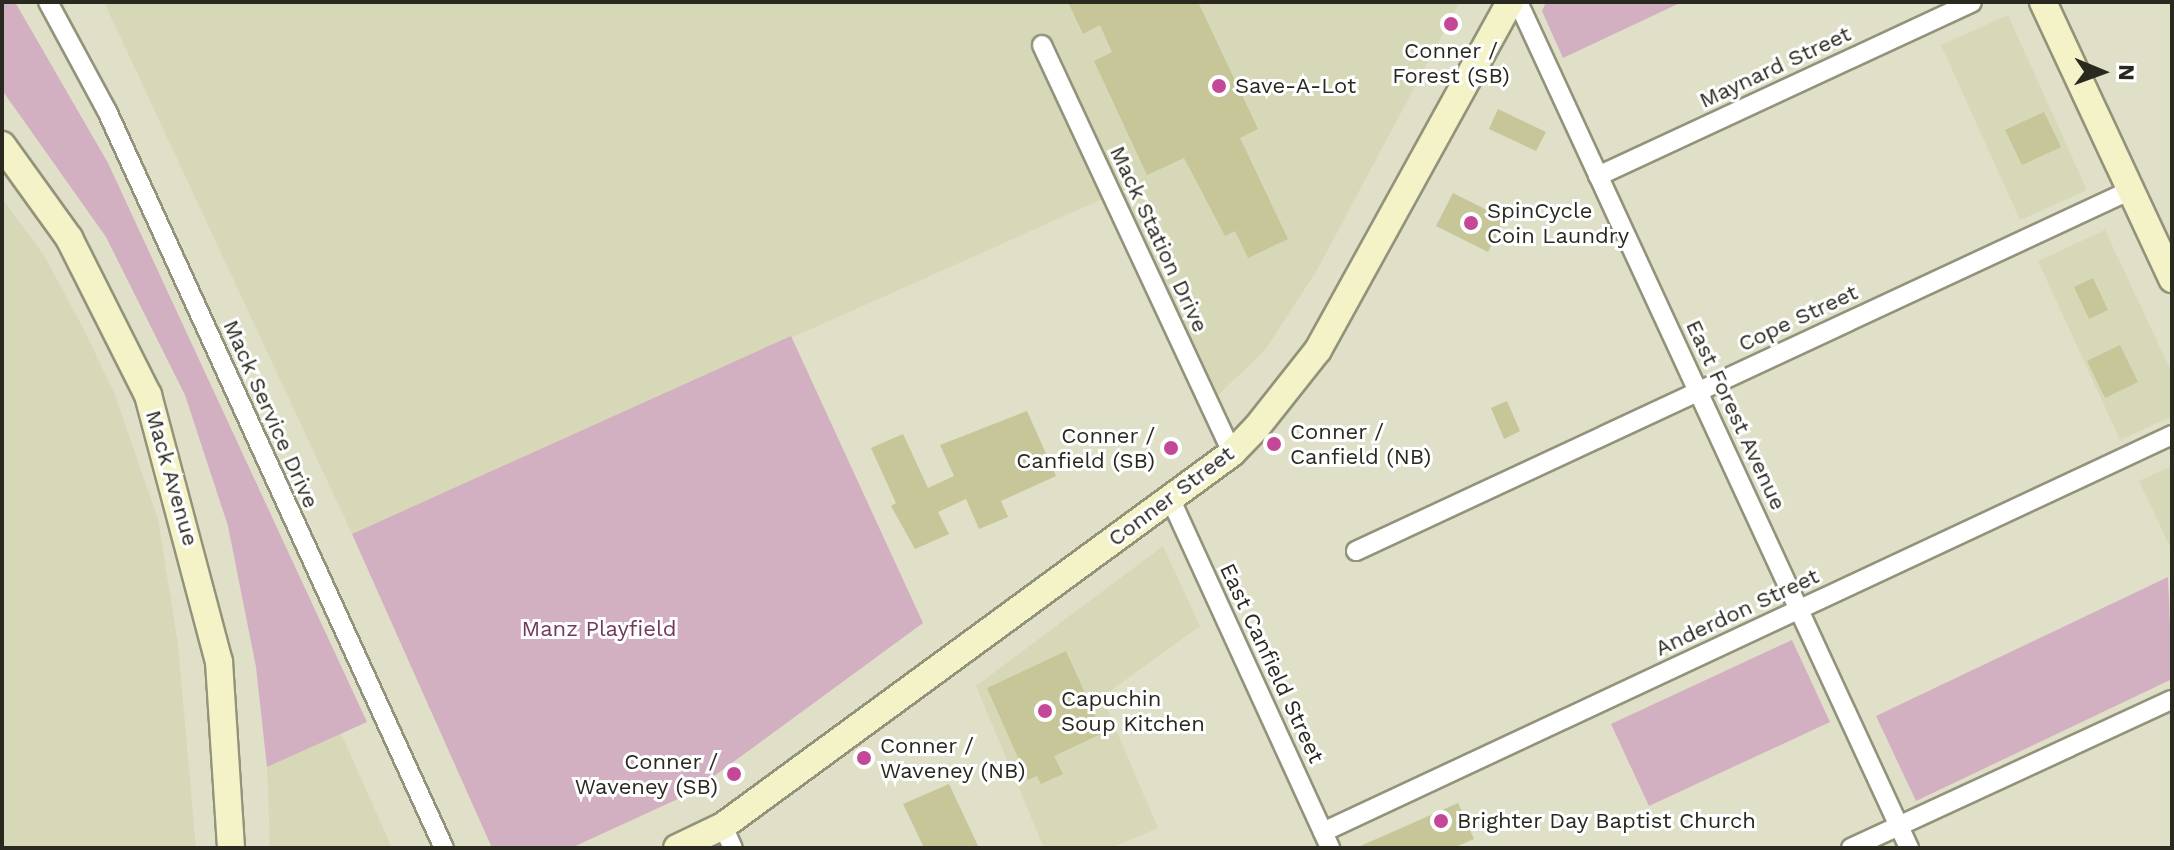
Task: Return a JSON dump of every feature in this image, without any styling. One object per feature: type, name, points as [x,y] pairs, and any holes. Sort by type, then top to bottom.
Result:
[{"type":"main road","name":"Conner Street","points":[[677,848],[728,837],[1232,453],[1318,350],[1510,2]]},
{"type":"main road","points":[[2043,2],[2172,279]]},
{"type":"main road","name":"Mack Avenue","points":[[2,145],[69,238],[148,395],[219,662],[231,848]]},
{"type":"street","name":"Mack Service Drive","points":[[48,2],[107,111],[444,848]]},
{"type":"street","name":"East Forest Avenue","points":[[1518,2],[1909,848]]},
{"type":"street","name":"Maynard Street","points":[[1598,176],[1972,2]]},
{"type":"street","name":"Mack Station Drive","points":[[1042,45],[1232,453]]},
{"type":"street","name":"Cope Street","points":[[1356,551],[2131,190]]},
{"type":"street","name":"Anderdon Street","points":[[1326,840],[1799,609],[2172,435]]},
{"type":"street","name":"East Canfield Street","points":[[1170,498],[1326,840]]},
{"type":"street","points":[[1851,848],[2172,700]]},
{"type":"shaded area","points":[[104,2],[1460,2],[1316,272],[1265,350],[1209,404],[1055,43],[1038,51],[1107,197],[352,534]]},
{"type":"shaded area","points":[[2008,15],[2087,190],[2020,220],[1941,45]]},
{"type":"shaded area","points":[[2,198],[45,257],[83,328],[114,392],[158,519],[178,644],[196,848],[2,848]]},
{"type":"shaded area","points":[[2105,230],[2172,373],[2172,416],[2120,440],[2038,261]]},
{"type":"shaded area","points":[[2172,466],[2172,551],[2139,481]]},
{"type":"shaded area","points":[[1163,546],[1200,626],[1102,697],[1158,828],[1111,848],[1044,848],[976,686]]},
{"type":"shaded area","points":[[341,733],[392,848],[270,848],[267,767]]},
{"type":"green space","points":[[2,2],[15,2],[108,163],[367,722],[267,767],[256,667],[228,526],[185,395],[106,237],[2,90]]},
{"type":"green space","points":[[1546,2],[1682,2],[1563,58],[1542,11]]},
{"type":"green space","name":"Manz Playfield","points":[[791,336],[923,623],[691,793],[571,848],[492,848],[352,534]]},
{"type":"green space","points":[[2168,577],[2172,679],[1916,801],[1876,716]]},
{"type":"green space","points":[[1792,640],[1830,722],[1649,806],[1611,724]]},
{"type":"building","points":[[1068,2],[1198,2],[1258,129],[1240,138],[1288,239],[1248,258],[1235,231],[1225,236],[1184,158],[1147,175],[1094,61],[1112,52],[1100,25],[1083,34]]},
{"type":"building","points":[[1498,109],[1546,132],[1536,151],[1489,129]]},
{"type":"building","points":[[2044,112],[2061,147],[2022,165],[2005,130]]},
{"type":"building","name":"SpinCycle Coin Laundry","points":[[1453,193],[1505,219],[1488,252],[1436,226]]},
{"type":"building","points":[[2093,278],[2108,310],[2089,319],[2074,287]]},
{"type":"building","points":[[2120,345],[2138,382],[2105,398],[2087,361]]},
{"type":"building","points":[[1507,401],[1520,431],[1504,439],[1491,408]]},
{"type":"building","points":[[1027,411],[1056,476],[1001,501],[1008,517],[979,529],[966,499],[938,512],[949,534],[915,549],[891,506],[896,503],[871,448],[903,434],[928,488],[954,476],[940,445]]},
{"type":"building","name":"Capuchin Soup Kitchen","points":[[1066,651],[1103,733],[1054,756],[1063,774],[1041,784],[1037,776],[1028,780],[987,688]]},
{"type":"building","points":[[949,784],[979,848],[924,848],[903,804]]},
{"type":"building","name":"Brighter Day Baptist Church","points":[[1458,803],[1474,839],[1453,848],[1356,848]]},
{"type":"place","name":"Conner / Forest (SB)","points":[[1451,24]]},
{"type":"place","name":"Save-A-Lot","points":[[1219,86]]},
{"type":"place","name":"SpinCycle Coin Laundry","points":[[1471,223]]},
{"type":"place","name":"Conner / Canfield (NB)","points":[[1274,444]]},
{"type":"place","name":"Conner / Canfield (SB)","points":[[1171,448]]},
{"type":"place","name":"Capuchin Soup Kitchen","points":[[1045,711]]},
{"type":"place","name":"Conner / Waveney (NB)","points":[[864,758]]},
{"type":"place","name":"Conner / Waveney (SB)","points":[[734,774]]},
{"type":"place","name":"Brighter Day Baptist Church","points":[[1441,821]]}]
